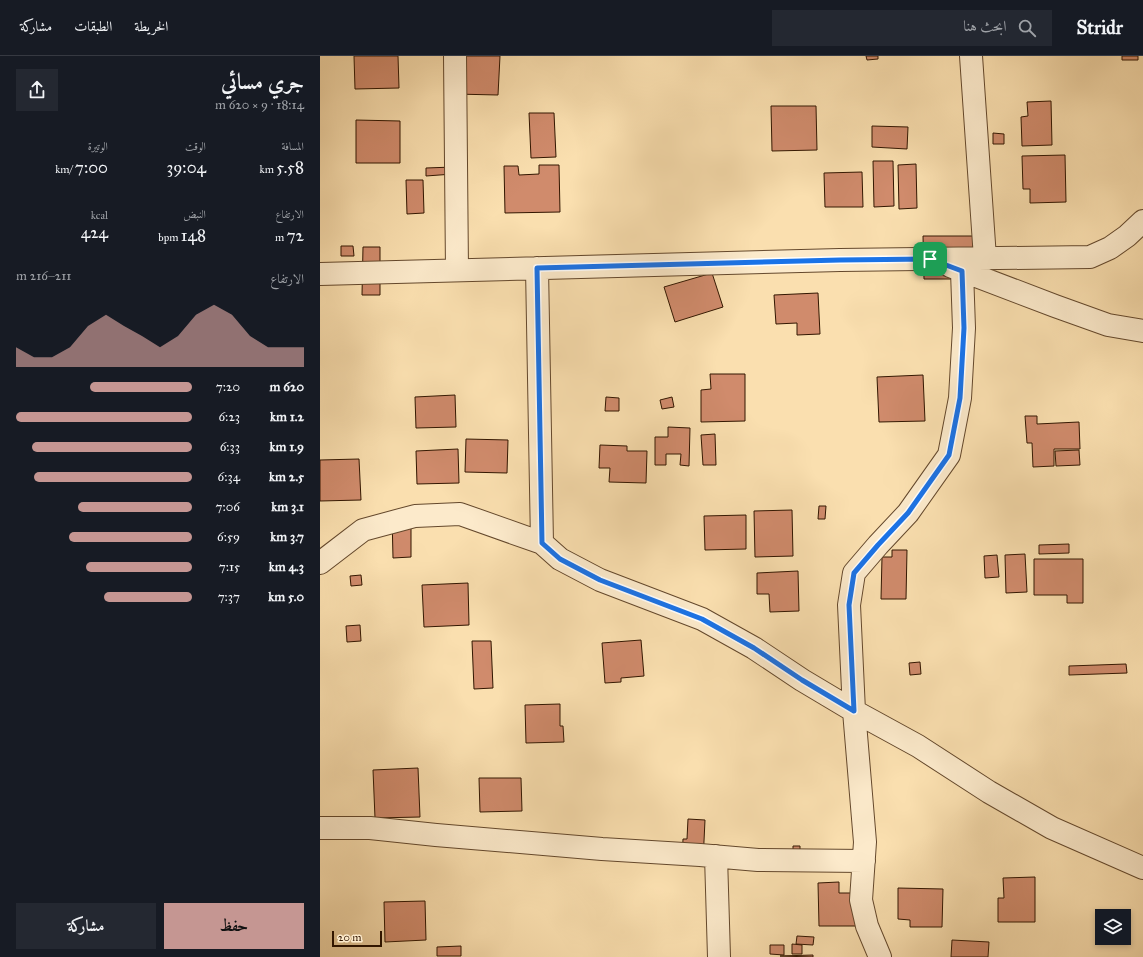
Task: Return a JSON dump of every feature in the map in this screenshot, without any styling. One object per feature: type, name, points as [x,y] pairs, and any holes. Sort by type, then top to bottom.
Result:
[{"type":"street","points":[[455,56],[457,270]]},
{"type":"street","points":[[971,56],[985,258]]},
{"type":"street","points":[[320,274],[840,260],[1090,256],[1110,248],[1128,236],[1143,221]]},
{"type":"street","points":[[930,259],[1108,325],[1143,331]]},
{"type":"street","points":[[537,268],[542,543]]},
{"type":"street","points":[[880,957],[867,926],[861,900],[865,842],[854,711],[849,605],[854,573],[908,513],[949,455],[960,398],[964,328],[962,271]]},
{"type":"street","points":[[320,563],[363,530],[415,516],[460,514],[542,543],[560,559],[600,580],[702,619],[754,648],[802,680],[854,711],[918,746],[989,792],[1052,828],[1143,868]]},
{"type":"street","points":[[320,828],[370,828],[436,835],[758,860],[864,861]]},
{"type":"street","points":[[716,856],[719,957]]},
{"type":"building","points":[[354,56],[398,56],[399,88],[355,89]]},
{"type":"building","points":[[455,56],[500,56],[498,95],[454,94]]},
{"type":"building","points":[[866,56],[878,56],[878,59],[867,60]]},
{"type":"building","points":[[1122,56],[1138,56],[1138,60],[1122,60]]},
{"type":"building","points":[[1051,101],[1052,145],[1022,146],[1021,117],[1028,116],[1027,102]]},
{"type":"building","points":[[771,106],[816,106],[817,150],[772,151]]},
{"type":"building","points":[[529,113],[554,113],[556,157],[531,158]]},
{"type":"building","points":[[356,120],[400,121],[400,163],[356,163]]},
{"type":"building","points":[[872,126],[908,127],[907,149],[872,147]]},
{"type":"building","points":[[993,133],[1004,134],[1004,144],[993,144]]},
{"type":"building","points":[[1065,155],[1066,202],[1030,203],[1030,189],[1023,189],[1022,156]]},
{"type":"building","points":[[873,161],[893,161],[894,206],[874,207]]},
{"type":"building","points":[[916,164],[917,208],[899,209],[898,165]]},
{"type":"building","points":[[539,165],[559,165],[560,212],[505,213],[504,166],[518,166],[519,175],[539,174]]},
{"type":"building","points":[[453,167],[453,174],[426,176],[426,168]]},
{"type":"building","points":[[862,172],[863,207],[825,207],[824,173]]},
{"type":"building","points":[[406,180],[423,180],[424,213],[407,214]]},
{"type":"building","points":[[923,236],[973,236],[973,261],[956,279],[924,279]]},
{"type":"building","points":[[341,246],[353,246],[354,256],[341,256]]},
{"type":"building","points":[[363,247],[380,247],[380,295],[362,295]]},
{"type":"building","points":[[712,273],[723,307],[675,322],[664,287]]},
{"type":"building","points":[[818,293],[820,334],[797,335],[797,323],[776,324],[774,295]]},
{"type":"building","points":[[710,374],[745,374],[745,421],[701,422],[701,390],[711,389]]},
{"type":"building","points":[[923,375],[925,421],[879,422],[877,377]]},
{"type":"building","points":[[455,395],[456,427],[416,428],[415,397]]},
{"type":"building","points":[[606,397],[619,398],[619,411],[605,411]]},
{"type":"building","points":[[672,397],[674,407],[662,409],[660,400]]},
{"type":"building","points":[[1025,416],[1037,416],[1037,424],[1079,422],[1080,449],[1054,449],[1054,466],[1033,467],[1032,443],[1027,443]]},
{"type":"building","points":[[668,427],[690,428],[689,466],[680,465],[681,454],[666,454],[666,465],[655,465],[655,437],[668,437]]},
{"type":"building","points":[[715,434],[716,465],[703,465],[701,435]]},
{"type":"building","points":[[466,439],[508,440],[507,473],[465,472]]},
{"type":"building","points":[[600,445],[627,446],[627,451],[647,451],[646,483],[609,482],[610,468],[599,468]]},
{"type":"building","points":[[458,449],[459,483],[417,484],[416,451]]},
{"type":"building","points":[[1079,450],[1080,465],[1056,466],[1055,451]]},
{"type":"building","points":[[359,459],[361,500],[320,501],[320,460]]},
{"type":"building","points":[[819,506],[826,506],[825,519],[818,519]]},
{"type":"building","points":[[792,510],[793,556],[755,557],[754,511]]},
{"type":"building","points":[[392,515],[411,515],[411,557],[393,558]]},
{"type":"building","points":[[746,515],[746,549],[705,550],[704,516]]},
{"type":"building","points":[[1069,544],[1069,553],[1039,554],[1039,545]]},
{"type":"building","points":[[892,550],[907,550],[906,599],[881,599],[882,557],[892,557]]},
{"type":"building","points":[[1025,554],[1027,592],[1006,593],[1005,555]]},
{"type":"building","points":[[997,555],[999,577],[985,578],[984,556]]},
{"type":"building","points":[[1034,559],[1083,559],[1083,603],[1067,603],[1067,595],[1034,595]]},
{"type":"building","points":[[798,571],[799,611],[770,612],[769,594],[757,594],[757,573]]},
{"type":"building","points":[[361,575],[362,585],[351,586],[350,576]]},
{"type":"building","points":[[468,583],[469,625],[424,627],[422,585]]},
{"type":"building","points":[[360,625],[361,641],[347,642],[346,626]]},
{"type":"building","points":[[641,640],[644,676],[621,678],[621,682],[605,683],[602,643]]},
{"type":"building","points":[[472,641],[491,641],[493,688],[474,689]]},
{"type":"building","points":[[920,662],[921,674],[910,675],[909,663]]},
{"type":"building","points":[[1126,664],[1127,673],[1069,675],[1069,666]]},
{"type":"building","points":[[560,704],[560,726],[563,726],[564,742],[526,743],[525,705]]},
{"type":"building","points":[[418,768],[420,817],[375,818],[373,770]]},
{"type":"building","points":[[479,778],[521,778],[522,811],[480,812]]},
{"type":"building","points":[[688,819],[705,820],[703,862],[682,861],[683,839],[687,839]]},
{"type":"building","points":[[793,846],[800,846],[800,858],[793,859]]},
{"type":"building","points":[[1035,877],[1035,922],[998,922],[998,898],[1004,898],[1003,878]]},
{"type":"building","points":[[839,882],[839,893],[861,893],[862,926],[819,926],[818,883]]},
{"type":"building","points":[[898,888],[943,889],[942,927],[910,927],[910,920],[898,919]]},
{"type":"building","points":[[425,901],[426,940],[385,942],[384,902]]},
{"type":"building","points":[[797,936],[814,937],[813,945],[796,944]]},
{"type":"building","points":[[952,940],[989,942],[988,957],[951,957]]},
{"type":"building","points":[[792,944],[802,945],[802,954],[792,954]]},
{"type":"building","points":[[770,945],[784,945],[784,955],[770,954]]},
{"type":"building","points":[[461,946],[461,956],[437,956],[437,947]]},
{"type":"building","points":[[813,955],[813,957],[780,956]]},
{"type":"route","points":[[930,259],[962,271],[964,328],[960,398],[949,455],[908,513],[854,573],[849,605],[854,711],[802,680],[754,648],[702,619],[600,580],[560,559],[542,543],[537,268],[930,259]]}]
